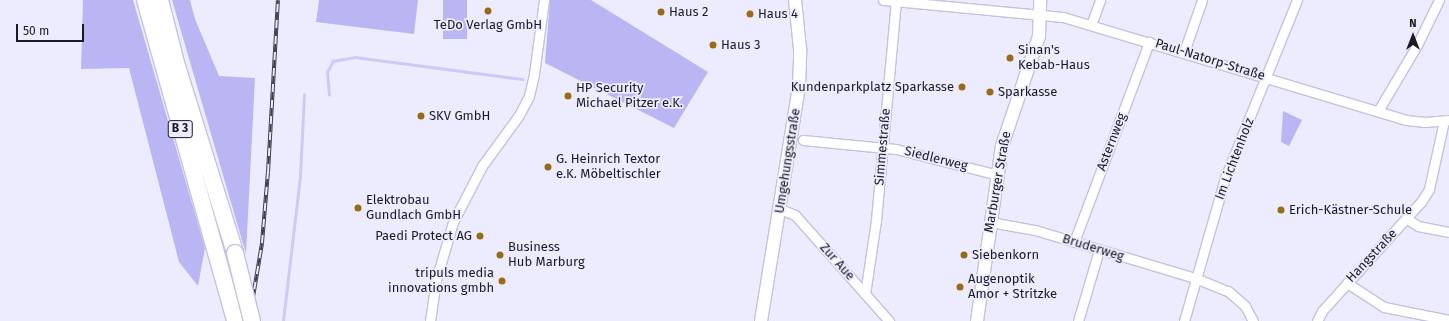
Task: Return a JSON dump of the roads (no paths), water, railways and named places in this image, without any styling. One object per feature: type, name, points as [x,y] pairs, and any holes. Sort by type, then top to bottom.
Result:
[{"type":"highway","name":"B 3","points":[[145,0],[159,59],[218,258],[235,321]]},
{"type":"highway","name":"B 3","points":[[160,0],[176,63],[235,253],[252,321]]},
{"type":"street","points":[[430,321],[442,259],[459,209],[482,166],[519,115],[529,96],[534,74],[544,0]]},
{"type":"street","name":"Umgehungsstraße","points":[[761,321],[799,87],[800,49],[795,0]]},
{"type":"street","name":"Paul-Natorp-Straße","points":[[883,0],[1040,14],[1091,25],[1268,77],[1406,120],[1446,120]]},
{"type":"street","name":"Marburger Straße","points":[[977,321],[1002,146],[1009,121],[1039,36],[1040,0]]},
{"type":"street","points":[[1091,25],[1100,0]]},
{"type":"street","points":[[1184,52],[1202,0]]},
{"type":"street","name":"Im Lichtenholz","points":[[1184,321],[1195,278],[1225,178],[1268,77],[1297,0]]},
{"type":"street","points":[[1378,111],[1417,45],[1439,0]]},
{"type":"street","name":"Simmestraße","points":[[865,294],[884,147],[896,1]]},
{"type":"street","name":"Asternweg","points":[[1074,242],[1149,42]]},
{"type":"street","name":"Hangstraße","points":[[1317,321],[1347,283],[1407,219],[1429,189],[1446,120]]},
{"type":"street","name":"Siedlerweg","points":[[803,140],[884,147],[998,175]]},
{"type":"street","name":"Zur Aue","points":[[780,209],[795,215],[889,321]]},
{"type":"street","points":[[1407,219],[1418,226],[1449,232]]},
{"type":"street","name":"Bruderweg","points":[[990,222],[1035,230],[1195,278]]},
{"type":"street","points":[[1078,321],[1099,250]]},
{"type":"street","points":[[1195,278],[1228,291],[1245,306],[1253,321]]},
{"type":"street","points":[[1347,283],[1384,307],[1449,320]]},
{"type":"waterway","points":[[329,95],[327,72],[333,61],[355,57],[523,79]]},
{"type":"waterway","points":[[283,321],[300,176],[304,95]]},
{"type":"railway","points":[[249,321],[262,243],[268,172],[278,0]]},
{"type":"place","name":"TeDo Verlag GmbH","points":[[488,11]]},
{"type":"place","name":"Haus 2","points":[[661,12]]},
{"type":"place","name":"Haus 4","points":[[750,14]]},
{"type":"place","name":"Haus 3","points":[[713,45]]},
{"type":"place","name":"Sinan's Kebab-Haus","points":[[1010,58]]},
{"type":"place","name":"Kundenparkplatz Sparkasse","points":[[962,87]]},
{"type":"place","name":"Sparkasse","points":[[990,92]]},
{"type":"place","name":"HP Security Michael Pitzer e.K.","points":[[568,96]]},
{"type":"place","name":"SKV GmbH","points":[[421,116]]},
{"type":"place","name":"G. Heinrich Textor e.K. Möbeltischler","points":[[548,167]]},
{"type":"place","name":"Elektrobau Gundlach GmbH","points":[[358,208]]},
{"type":"place","name":"Erich-Kästner-Schule","points":[[1281,210]]},
{"type":"place","name":"Paedi Protect AG","points":[[480,236]]},
{"type":"place","name":"Business Hub Marburg","points":[[500,255]]},
{"type":"place","name":"Siebenkorn","points":[[964,255]]},
{"type":"place","name":"tripuls media innovations gmbh","points":[[502,281]]},
{"type":"place","name":"Augenoptik Amor + Stritzke","points":[[960,287]]}]
